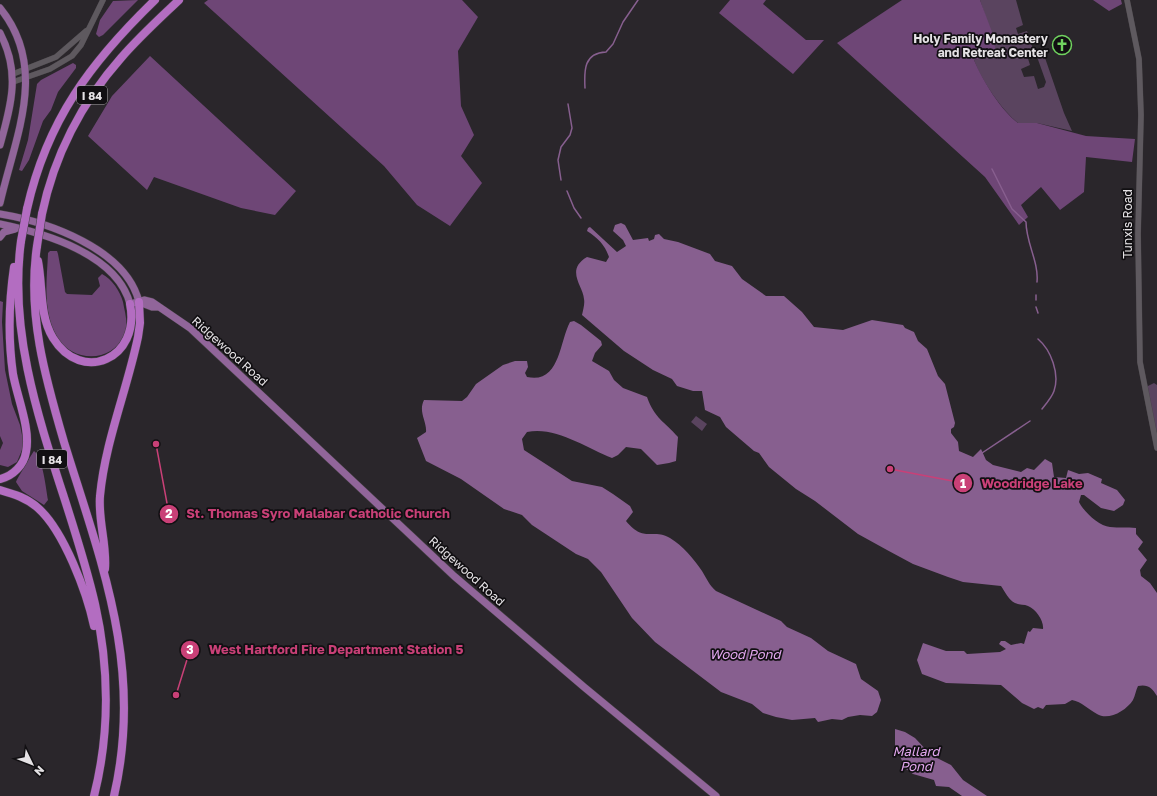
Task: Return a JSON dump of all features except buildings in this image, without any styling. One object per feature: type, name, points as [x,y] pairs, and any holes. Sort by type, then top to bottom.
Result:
[{"type":"highway","points":[[143,12],[151,0]]},
{"type":"highway","name":"I 84","points":[[94,796],[104,734],[104,657],[92,593],[50,454],[26,363],[19,303],[21,244],[27,209],[36,173],[46,147],[72,96],[101,56],[155,0]]},
{"type":"highway","name":"I 84","points":[[114,796],[123,746],[125,698],[118,627],[105,576],[42,362],[34,309],[36,248],[49,186],[62,150],[88,102],[121,57],[179,0]]},
{"type":"highway","points":[[0,479],[10,475],[20,466],[27,448],[26,430],[13,375],[10,340],[13,270],[21,244]]},
{"type":"highway","points":[[36,248],[47,322],[57,343],[70,355],[95,362],[110,357],[119,350],[126,341],[131,330],[130,304]]},
{"type":"highway","points":[[105,576],[105,553],[100,517],[101,490],[138,336],[140,322],[139,302]]},
{"type":"highway","points":[[0,490],[17,495],[31,502],[52,524],[83,588],[104,657]]},
{"type":"main road","points":[[0,8],[10,22],[19,41],[26,70],[23,111],[0,203]]},
{"type":"main road","points":[[0,33],[8,50],[13,78],[10,108],[0,145]]},
{"type":"main road","points":[[0,214],[33,220],[57,228],[108,257],[127,276],[133,286],[139,302]]},
{"type":"main road","points":[[0,224],[21,229],[66,245],[101,263],[118,280],[130,304]]},
{"type":"main road","points":[[0,237],[8,230],[21,229]]},
{"type":"main road","name":"Ridgewood Road","points":[[130,304],[145,300],[153,302],[158,307],[179,319],[199,335],[461,582],[584,687],[716,796]]},
{"type":"street","points":[[13,78],[26,78],[50,69],[72,56],[81,45],[86,31],[102,0]]},
{"type":"street","name":"Tunxis Road","points":[[1127,0],[1139,67],[1141,115],[1138,234],[1140,362],[1157,448]]},
{"type":"street","points":[[13,78],[26,70],[56,57],[86,31]]},
{"type":"shaded area","points":[[138,0],[103,35],[99,37],[96,34],[100,20],[113,1]]},
{"type":"shaded area","points":[[208,0],[462,0],[478,17],[458,51],[461,106],[474,135],[461,156],[482,183],[450,226],[417,205],[384,166],[204,3]]},
{"type":"shaded area","points":[[730,0],[766,0],[763,4],[806,40],[824,40],[793,74],[719,13]]},
{"type":"shaded area","points":[[902,0],[980,0],[992,32],[996,51],[988,56],[974,60],[987,85],[1011,117],[1018,123],[1037,123],[1086,136],[1135,139],[1132,162],[1086,157],[1084,192],[1060,210],[1041,187],[1021,205],[1028,217],[1019,225],[985,177],[837,43]]},
{"type":"shaded area","points":[[980,0],[1016,0],[1023,25],[1016,28],[1018,34],[1027,31],[1033,49],[1026,52],[1030,65],[1021,69],[1024,77],[1034,76],[1038,89],[1044,87],[1046,82],[1036,54],[1043,52],[1064,113],[1072,131],[1037,123],[1018,123],[1005,110],[993,94],[982,77],[974,60],[988,56],[995,45]]},
{"type":"shaded area","points":[[1093,0],[1121,0],[1122,4],[1109,11]]},
{"type":"shaded area","points":[[150,56],[296,191],[275,215],[241,208],[154,177],[147,190],[88,136],[112,96]]},
{"type":"shaded area","points":[[73,63],[76,65],[76,68],[58,92],[51,110],[43,121],[29,160],[22,171],[19,170],[28,140],[37,84],[41,80]]},
{"type":"shaded area","points":[[50,251],[57,251],[65,292],[67,294],[92,295],[100,286],[98,278],[102,274],[112,282],[118,290],[123,302],[126,327],[124,335],[118,344],[110,351],[101,355],[81,355],[63,345],[57,337],[49,317],[46,296],[48,253]]},
{"type":"shaded area","points":[[0,301],[3,302],[2,322],[5,370],[12,404],[20,425],[24,445],[17,462],[8,467],[0,465],[0,450],[3,443],[0,436]]},
{"type":"shaded area","points":[[1154,383],[1157,385],[1157,432],[1152,422],[1146,387]]},
{"type":"shaded area","points":[[696,416],[707,424],[702,431],[691,422]]},
{"type":"shaded area","points":[[34,451],[40,460],[45,482],[48,500],[44,505],[22,491],[16,482]]},
{"type":"water","points":[[621,223],[625,225],[633,240],[648,238],[649,241],[654,239],[655,235],[659,234],[664,239],[678,242],[710,254],[715,261],[732,266],[742,279],[766,296],[784,296],[802,312],[814,327],[843,330],[872,320],[903,325],[905,328],[914,332],[918,341],[927,349],[938,376],[945,384],[955,423],[954,427],[951,429],[951,433],[958,442],[959,451],[973,457],[981,449],[986,460],[993,465],[1021,472],[1027,468],[1034,470],[1045,459],[1052,463],[1054,477],[1066,478],[1068,470],[1079,474],[1088,473],[1102,479],[1101,483],[1117,490],[1125,500],[1123,505],[1114,511],[1101,508],[1084,495],[1081,495],[1079,502],[1088,514],[1101,524],[1110,527],[1136,528],[1136,534],[1143,542],[1138,549],[1147,560],[1140,570],[1141,576],[1150,583],[1157,593],[1157,696],[1149,687],[1138,686],[1133,700],[1126,708],[1111,716],[1101,716],[1079,702],[1072,700],[1065,704],[1046,705],[1043,709],[1038,707],[1034,709],[1022,703],[1001,685],[946,683],[922,674],[917,660],[923,643],[946,651],[964,651],[967,654],[1000,652],[1006,649],[999,644],[1001,641],[1005,641],[1011,645],[1021,643],[1024,644],[1028,631],[1030,632],[1033,628],[1043,629],[1041,619],[1037,612],[1031,608],[1026,605],[1013,602],[1001,586],[963,582],[948,577],[913,564],[858,534],[815,501],[796,489],[769,467],[759,453],[754,451],[726,427],[720,417],[705,410],[702,391],[693,391],[677,386],[672,379],[653,370],[624,351],[582,315],[584,301],[577,278],[577,267],[587,257],[606,262],[609,257],[601,242],[587,231],[588,228],[590,227],[617,252],[626,246],[623,240],[613,231],[615,225]]},
{"type":"water","name":"Wood Pond","points":[[574,321],[601,341],[602,345],[595,353],[592,361],[609,371],[614,380],[623,388],[647,397],[653,410],[678,437],[676,461],[657,465],[641,449],[626,447],[618,455],[612,458],[571,439],[549,432],[538,431],[527,432],[522,439],[524,450],[572,481],[602,487],[630,506],[633,512],[626,521],[632,528],[638,532],[664,535],[675,541],[692,557],[716,591],[781,621],[787,627],[811,638],[828,651],[856,664],[861,679],[878,691],[881,700],[877,712],[872,716],[860,715],[848,717],[842,720],[832,719],[818,722],[815,718],[792,720],[763,713],[752,704],[721,692],[655,642],[632,618],[601,572],[588,559],[576,554],[532,525],[522,515],[504,509],[461,479],[426,461],[417,438],[426,432],[422,412],[422,404],[424,400],[462,401],[467,397],[476,384],[503,365],[515,361],[527,361],[528,367],[525,373],[527,377],[538,378],[546,374],[557,360],[566,331],[570,322]]},
{"type":"water","name":"Mallard Pond","points":[[895,729],[905,732],[915,738],[931,755],[951,765],[963,780],[987,796],[962,796],[949,787],[936,786],[934,780],[913,774],[906,769],[895,746]]},
{"type":"waterway","points":[[585,88],[585,69],[589,59],[599,53],[606,52],[613,44],[623,22],[638,0]]},
{"type":"waterway","points":[[561,180],[558,160],[561,147],[570,135],[572,128],[568,104]]},
{"type":"waterway","points":[[992,169],[1012,209],[1026,222],[1028,237],[1036,267],[1037,282]]},
{"type":"waterway","points":[[567,191],[574,208],[581,218]]},
{"type":"waterway","points":[[1036,295],[1036,300]]},
{"type":"waterway","points":[[1036,307],[1038,313]]},
{"type":"waterway","points":[[1038,339],[1047,349],[1053,363],[1056,377],[1056,384],[1053,393],[1042,409]]},
{"type":"waterway","points":[[982,453],[1030,421]]},
{"type":"place","name":"Holy Family Monastery and Retreat Center","points":[[1062,45]]},
{"type":"place","name":"St. Thomas Syro Malabar Catholic Church","points":[[156,444]]},
{"type":"place","name":"Woodridge Lake","points":[[890,469]]},
{"type":"place","name":"West Hartford Fire Department Station 5","points":[[176,695]]}]
